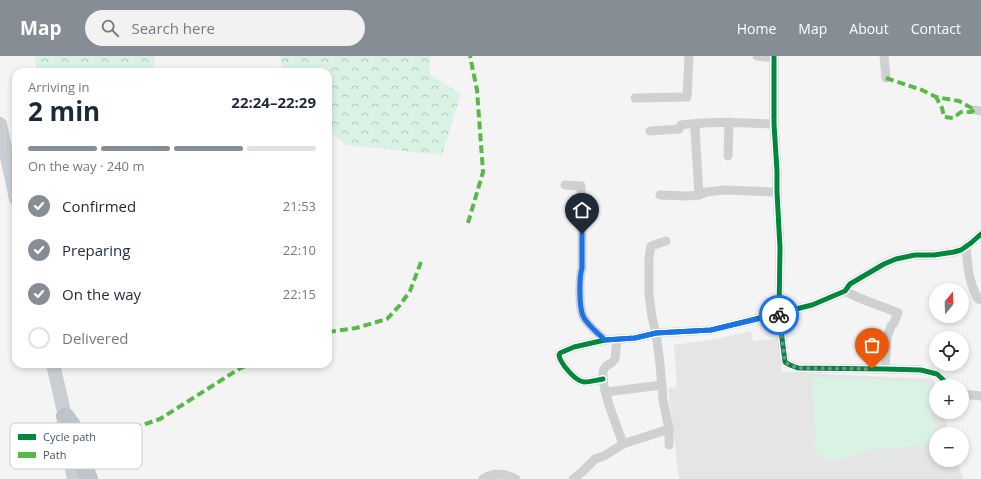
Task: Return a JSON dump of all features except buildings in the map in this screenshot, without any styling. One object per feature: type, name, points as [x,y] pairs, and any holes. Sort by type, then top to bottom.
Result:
[{"type":"highway","points":[[64,416],[70,423]]},
{"type":"highway","points":[[85,469],[89,479]]},
{"type":"main road","points":[[0,124],[12,180]]},
{"type":"main road","points":[[54,368],[64,416],[63,423]]},
{"type":"main road","points":[[72,469],[74,479]]},
{"type":"street","points":[[635,98],[687,98],[689,56]]},
{"type":"street","points":[[757,56],[774,57],[774,124],[778,171],[777,192],[780,248],[779,314],[785,362],[798,368],[921,370],[937,374],[942,379]]},
{"type":"street","points":[[884,56],[886,78]]},
{"type":"street","points":[[650,131],[679,129],[681,125],[698,123],[729,122],[774,124]]},
{"type":"street","points":[[728,156],[729,122]]},
{"type":"street","points":[[698,123],[695,129],[699,195]]},
{"type":"street","points":[[565,186],[581,186],[582,268],[580,293],[583,316],[605,340]]},
{"type":"street","points":[[660,195],[687,196],[725,190],[777,192]]},
{"type":"street","points":[[603,379],[583,382],[577,380],[559,358],[560,353],[574,347],[605,340],[635,338],[656,333],[711,330],[812,305],[846,291],[850,284],[884,264],[896,259],[915,255],[934,255],[954,252],[966,247],[981,234]]},
{"type":"street","points":[[666,241],[651,246],[649,258],[652,317],[656,333],[663,400],[669,429],[669,445]]},
{"type":"street","points":[[966,247],[969,275],[973,289],[978,299],[981,300]]},
{"type":"street","points":[[846,291],[861,299],[886,307],[898,313],[887,337],[885,369]]},
{"type":"street","points":[[616,339],[615,359],[604,368],[603,379],[623,444]]},
{"type":"street","points":[[606,392],[662,385]]},
{"type":"street","points":[[969,395],[981,396]]},
{"type":"street","points":[[573,479],[595,459],[604,456],[623,444],[669,429]]},
{"type":"street","points":[[483,479],[488,476],[501,474],[516,479]]},
{"type":"shaded area","points":[[751,331],[753,341],[778,339],[782,372],[933,379],[929,379],[929,419],[945,419],[947,427],[929,427],[929,467],[959,467],[963,479],[679,479],[668,388],[677,387],[674,345],[717,339]]},
{"type":"green space","points":[[34,56],[154,56],[155,68],[37,68]]},
{"type":"green space","points":[[280,56],[430,56],[430,74],[461,94],[442,155],[346,145],[332,133],[332,68],[283,68]]},
{"type":"green space","points":[[812,377],[929,382],[929,419],[934,419],[935,427],[929,427],[929,444],[924,446],[877,449],[827,462],[816,452]]},
{"type":"marked path","points":[[468,223],[483,172],[477,90],[470,56]]},
{"type":"marked path","points":[[886,78],[922,90],[936,97],[959,101],[975,110],[971,112],[961,112],[953,118],[944,117],[942,108],[936,97]]},
{"type":"marked path","points":[[332,331],[356,328],[387,319],[410,291],[421,262]]},
{"type":"marked path","points":[[142,425],[160,419],[241,368]]},
{"type":"cycle path","points":[[774,56],[774,124],[780,248],[779,314],[785,362],[798,368],[921,370],[937,374],[942,379]]},
{"type":"cycle path","points":[[603,379],[586,382],[580,381],[565,367],[560,358],[560,353],[574,347],[605,340],[635,338],[656,333],[711,330],[812,305],[845,291],[850,284],[884,264],[896,259],[915,255],[934,255],[961,250],[981,234]]},
{"type":"way so far","points":[[779,315],[785,362],[790,365],[798,368],[872,369]]},
{"type":"route","points":[[582,234],[580,293],[583,316],[605,340],[635,338],[656,333],[711,330],[779,315]]}]
